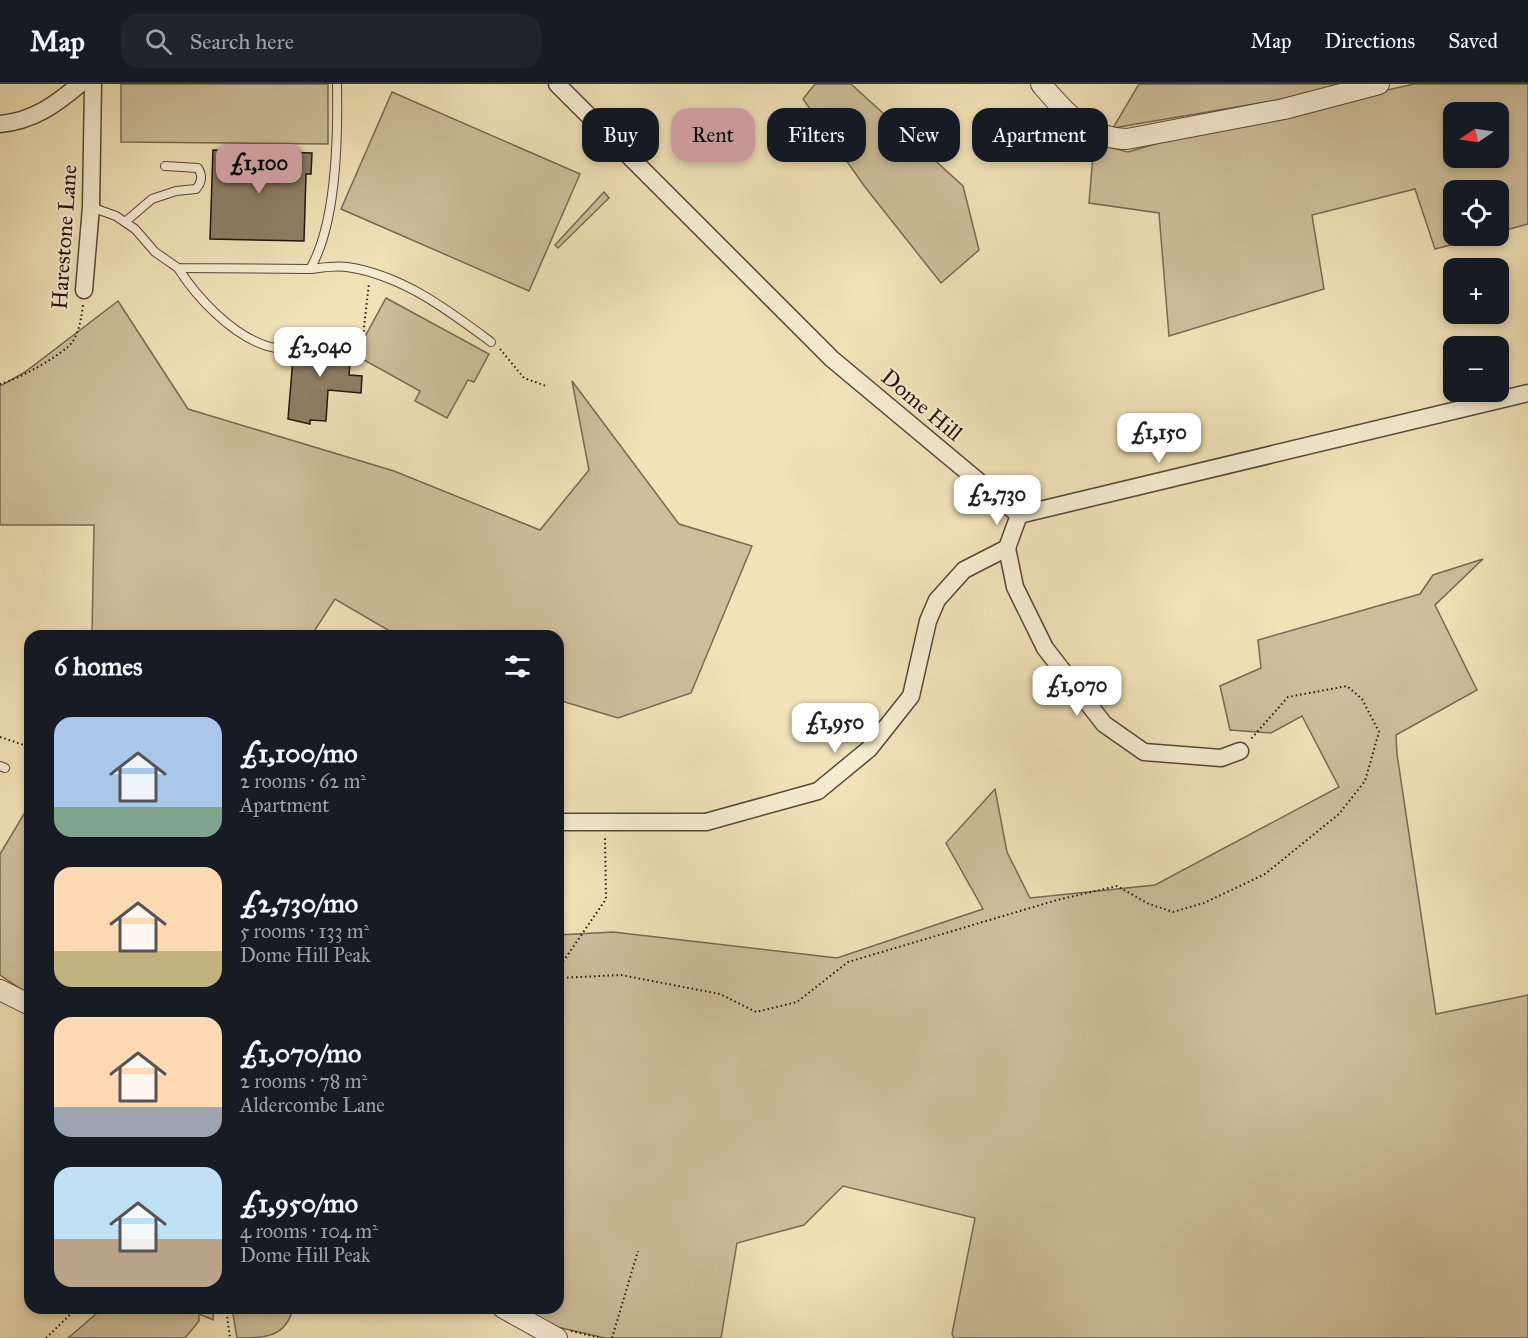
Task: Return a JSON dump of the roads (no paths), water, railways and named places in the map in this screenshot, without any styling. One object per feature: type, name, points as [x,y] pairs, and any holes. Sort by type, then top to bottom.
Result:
[{"type":"street","points":[[0,124],[14,123],[41,113],[80,84]]},
{"type":"street","name":"Harestone Lane","points":[[84,290],[91,207],[93,84]]},
{"type":"street","name":"Dome Hill","points":[[556,84],[832,359],[1018,515]]},
{"type":"street","points":[[1041,84],[1070,117],[1088,131],[1111,139],[1127,140],[1284,109],[1379,84]]},
{"type":"street","points":[[1240,751],[1221,758],[1144,752],[1104,724],[1045,648],[1015,587],[1007,548],[1018,515],[1528,393]]},
{"type":"street","points":[[564,822],[705,822],[818,791],[869,749],[911,696],[928,621],[937,600],[964,570],[1007,548]]},
{"type":"street","points":[[0,990],[24,1002]]},
{"type":"street","points":[[514,1314],[555,1337]]},
{"type":"lane","points":[[310,269],[316,258],[326,217],[336,158],[337,84]]},
{"type":"lane","points":[[125,222],[152,199],[176,191],[196,189],[201,183],[201,173],[198,168],[187,165],[165,166]]},
{"type":"lane","points":[[91,207],[135,229],[155,252],[178,268],[195,291],[243,334],[265,346],[300,352]]},
{"type":"lane","points":[[178,268],[310,269],[346,266],[386,277],[441,305],[491,342]]}]
